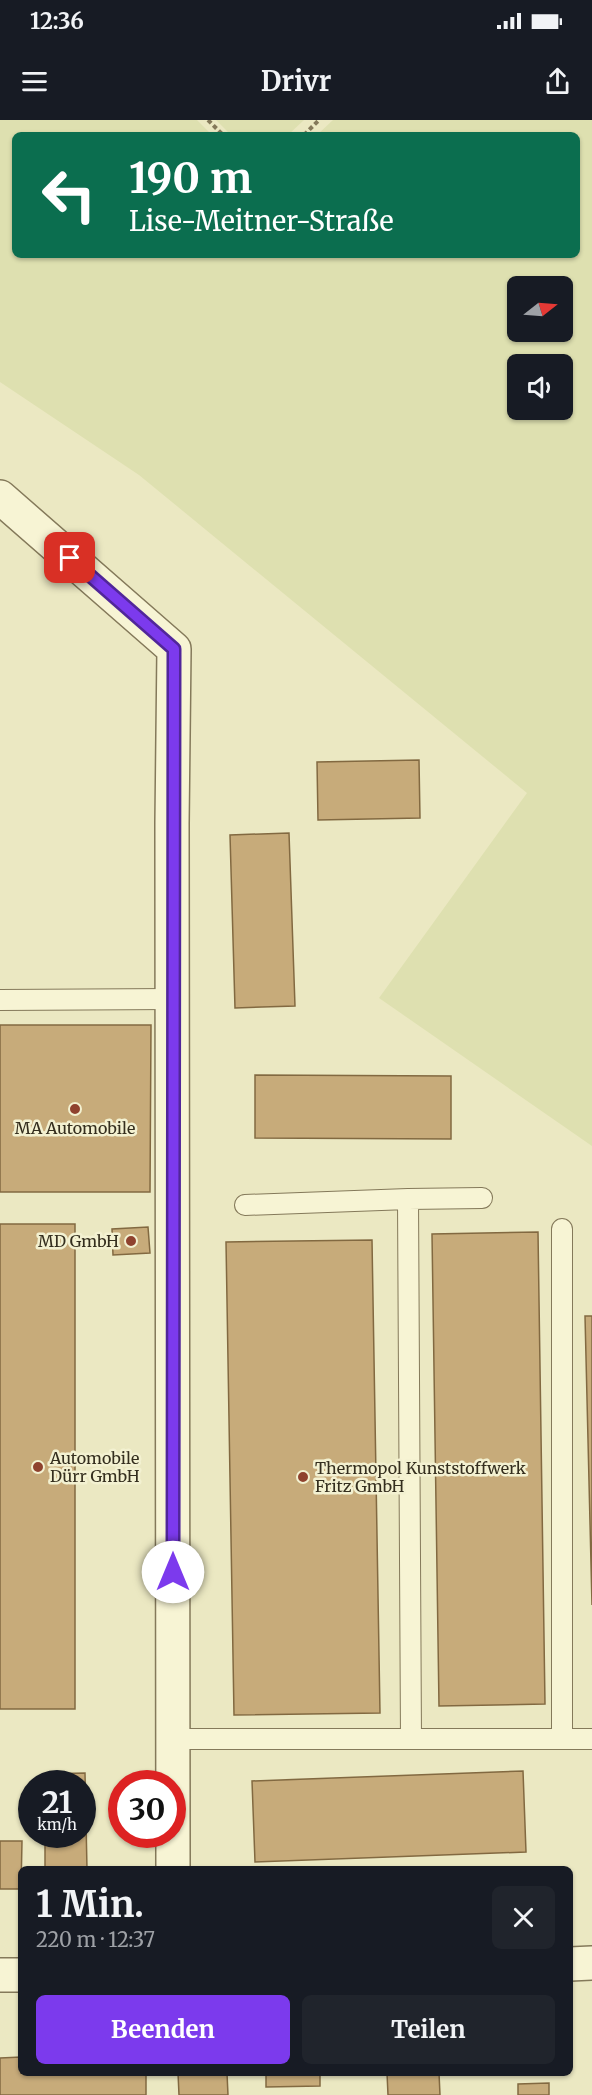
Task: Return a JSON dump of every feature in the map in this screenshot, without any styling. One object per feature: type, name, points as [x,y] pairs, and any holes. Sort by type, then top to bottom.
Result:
[{"type":"street","points":[[0,497],[174,649],[173,1866]]},
{"type":"street","points":[[573,1964],[592,1963]]},
{"type":"street","points":[[0,1976],[18,1975]]},
{"type":"lane","points":[[0,1000],[172,999]]},
{"type":"lane","points":[[245,1205],[482,1198]]},
{"type":"lane","points":[[408,1199],[411,1739]]},
{"type":"lane","points":[[562,1229],[562,1739]]},
{"type":"lane","points":[[174,1739],[592,1739]]},
{"type":"path","points":[[208,120],[220,132]]},
{"type":"path","points":[[307,132],[319,120]]},
{"type":"green space","points":[[0,120],[197,120],[209,132],[12,132],[12,258],[580,258],[580,132],[320,132],[333,120],[592,120],[592,1146],[379,998],[527,793],[139,475],[0,382]]},
{"type":"green space","points":[[216,120],[304,120],[291,132],[228,132]]},
{"type":"building","points":[[419,760],[420,818],[318,820],[317,762]]},
{"type":"building","points":[[289,833],[295,1006],[235,1008],[230,835]]},
{"type":"building","name":"MA Automobile","points":[[0,1025],[151,1025],[150,1192],[0,1192]]},
{"type":"building","points":[[255,1075],[451,1076],[451,1139],[255,1138]]},
{"type":"building","name":"Automobile Dürr GmbH","points":[[0,1224],[75,1224],[75,1709],[0,1709]]},
{"type":"building","name":"MD GmbH","points":[[148,1227],[150,1253],[113,1255],[112,1229]]},
{"type":"building","points":[[538,1232],[545,1704],[439,1706],[432,1234]]},
{"type":"building","name":"Thermopol Kunststoffwerk Fritz GmbH","points":[[372,1240],[380,1713],[234,1715],[226,1242]]},
{"type":"building","points":[[585,1316],[592,1316],[592,1605]]},
{"type":"building","points":[[523,1771],[526,1852],[255,1862],[252,1781]]},
{"type":"building","points":[[0,1841],[18,1841],[18,1848],[22,1848],[21,1866],[18,1866],[18,1889],[0,1889]]},
{"type":"building","points":[[45,1848],[87,1848],[87,1866],[45,1866]]},
{"type":"building","points":[[18,2057],[18,2076],[146,2076],[146,2095],[0,2095],[0,2058]]},
{"type":"building","points":[[178,2076],[227,2076],[228,2095],[179,2095]]},
{"type":"building","points":[[266,2076],[320,2076],[320,2086],[266,2087]]},
{"type":"building","points":[[387,2076],[439,2076],[440,2095],[388,2095]]},
{"type":"building","points":[[549,2083],[549,2095],[518,2095],[518,2084]]},
{"type":"place","name":"MA Automobile","points":[[75,1109]]},
{"type":"place","name":"MD GmbH","points":[[131,1241]]},
{"type":"place","name":"Automobile Dürr GmbH","points":[[38,1467]]},
{"type":"place","name":"Thermopol Kunststoffwerk Fritz GmbH","points":[[303,1477]]},
{"type":"route","points":[[70,558],[174,649],[172,823],[173,1572]]}]
